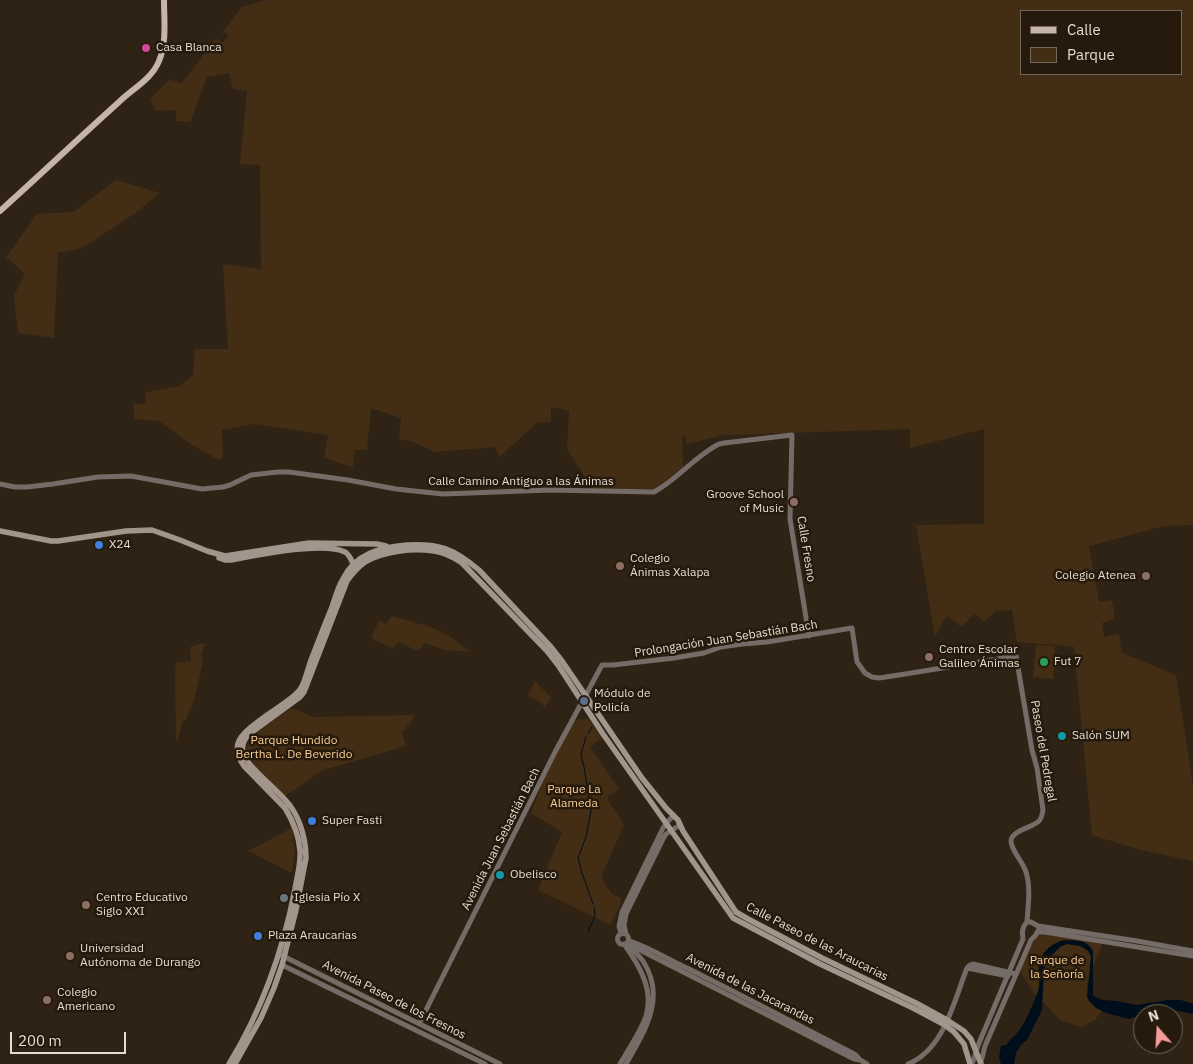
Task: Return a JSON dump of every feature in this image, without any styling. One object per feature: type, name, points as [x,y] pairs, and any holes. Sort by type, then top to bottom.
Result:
[{"type":"main road","points":[[0,211],[153,70],[159,62],[164,44],[164,0]]},
{"type":"main road","points":[[0,531],[58,541],[126,531],[152,530],[225,556],[309,543],[391,546]]},
{"type":"main road","name":"Calle Paseo de las Araucarias","points":[[229,1064],[240,1046],[282,956],[294,909],[300,851],[294,825],[285,808],[240,761],[237,748],[238,741],[246,730],[282,705],[300,689],[337,599],[343,578],[354,565],[372,552],[391,546],[418,544],[447,548],[479,570],[562,661],[642,778],[674,816],[733,908],[741,915],[822,958],[916,1003],[946,1023],[964,1044],[971,1064]]},
{"type":"main road","points":[[207,551],[225,560],[324,548],[344,552],[349,556],[354,565]]},
{"type":"main road","name":"Calle Paseo de las Araucarias","points":[[337,599],[347,582],[364,562],[392,552],[434,550],[462,563],[536,634],[733,918],[820,964],[964,1031],[971,1039],[980,1064]]},
{"type":"main road","name":"Calle Paseo de las Araucarias","points":[[235,1064],[274,988],[282,966],[282,956]]},
{"type":"street","name":"Calle Camino Antiguo a las Ánimas","points":[[0,484],[27,487],[98,477],[131,476],[202,489],[230,485],[251,475],[288,472],[404,490],[443,494],[550,490],[654,492],[719,444],[792,435]]},
{"type":"street","name":"Calle Fresno","points":[[792,435],[790,519],[809,636]]},
{"type":"street","name":"Prolongación Juan Sebastián Bach","points":[[602,664],[613,666],[656,660],[704,653],[742,644],[809,636],[852,628],[857,662],[865,673],[872,677],[880,678],[1016,656]]},
{"type":"street","name":"Paseo del Pedregal","points":[[1016,656],[1043,810],[1039,822],[1012,837],[1013,848],[1022,862],[1028,879],[1027,922]]},
{"type":"street","name":"Avenida Juan Sebastián Bach","points":[[419,1024],[602,664]]},
{"type":"street","points":[[620,1064],[643,1022],[648,1004],[643,974],[618,926],[622,912],[649,855],[666,822],[674,816]]},
{"type":"street","points":[[626,1064],[648,1025],[652,1004],[652,982],[641,959],[626,940],[624,925],[626,914],[666,834],[680,825]]},
{"type":"street","points":[[971,1064],[1023,939],[1022,929],[1027,922],[1031,922],[1038,929],[1045,932],[1193,951]]},
{"type":"street","points":[[980,1064],[985,1046],[1031,940],[1038,929]]},
{"type":"street","name":"Avenida de las Jacarandas","points":[[626,940],[647,953],[867,1064]]},
{"type":"street","name":"Avenida de las Jacarandas","points":[[626,940],[644,946],[740,994],[856,1055],[860,1060]]},
{"type":"street","points":[[1122,941],[1193,956]]},
{"type":"street","points":[[641,959],[641,956],[647,953]]},
{"type":"street","name":"Avenida Paseo de los Fresnos","points":[[282,956],[500,1064]]},
{"type":"street","points":[[908,1064],[919,1059],[939,1038],[967,968],[970,965],[973,964],[1008,974],[1016,974]]},
{"type":"street","name":"Avenida Paseo de los Fresnos","points":[[282,966],[485,1064]]},
{"type":"green space","points":[[267,0],[1193,0],[1193,525],[1164,526],[1089,546],[1099,602],[1112,600],[1115,619],[1102,623],[1104,637],[1119,634],[1122,653],[1176,675],[1193,786],[1193,861],[1137,849],[1092,835],[1074,647],[1017,642],[1012,610],[996,611],[984,622],[975,614],[961,627],[947,615],[935,637],[916,525],[984,524],[984,429],[910,448],[910,429],[724,435],[686,444],[686,435],[682,437],[683,467],[655,489],[589,490],[589,483],[567,449],[569,411],[551,407],[551,422],[538,422],[499,457],[496,447],[434,452],[414,442],[399,439],[401,418],[371,408],[367,450],[355,450],[353,467],[324,458],[328,435],[254,424],[222,430],[223,457],[219,460],[189,443],[159,421],[135,419],[133,404],[145,404],[146,392],[180,386],[193,375],[195,349],[228,349],[223,264],[261,269],[260,165],[240,164],[247,91],[233,89],[229,73],[207,77],[190,122],[176,121],[176,110],[156,111],[150,99],[170,79],[181,84],[216,38],[223,43],[229,35],[223,32],[242,7]]},
{"type":"green space","points":[[116,180],[160,193],[134,214],[82,248],[58,253],[54,338],[18,333],[14,295],[25,274],[6,257],[37,214],[74,212]]},
{"type":"green space","points":[[392,616],[431,627],[451,637],[470,652],[445,650],[425,643],[418,651],[398,642],[393,649],[371,638],[379,621],[386,624]]},
{"type":"green space","points":[[205,644],[201,655],[203,661],[194,700],[186,720],[183,720],[177,742],[176,663],[191,661],[190,647]]},
{"type":"green space","name":"Fut 7","points":[[1036,645],[1055,646],[1053,679],[1033,677]]},
{"type":"green space","points":[[535,681],[551,698],[545,708],[541,703],[528,695]]},
{"type":"green space","name":"Parque Hundido Bertha L. De Beverido","points":[[291,708],[314,717],[414,715],[411,722],[402,732],[406,746],[323,770],[285,796],[259,772],[245,748],[255,734]]},
{"type":"green space","name":"Parque La Alameda","points":[[589,719],[602,738],[590,747],[619,789],[608,796],[608,800],[624,825],[601,877],[611,893],[622,899],[611,925],[538,890],[562,832],[531,813],[543,781],[573,720]]},
{"type":"green space","points":[[292,828],[295,851],[292,873],[248,851]]},
{"type":"green space","name":"Parque de la Señoría","points":[[1039,934],[1103,942],[1087,982],[1087,995],[1096,1008],[1102,1011],[1095,1020],[1081,1027],[1060,1020],[1033,991],[1022,975],[1020,969]]},
{"type":"water","points":[[1064,940],[1088,944],[1093,951],[1093,996],[1103,1000],[1133,1004],[1133,1018],[1129,1019],[1106,1013],[1096,1008],[1089,1001],[1087,997],[1091,956],[1087,950],[1080,946],[1067,944],[1060,947],[1048,959],[1044,969],[1042,1010],[1027,1040],[1016,1053],[1014,1064],[1001,1064],[999,1058],[1001,1046],[1007,1045],[1020,1030],[1037,995],[1040,960],[1046,950],[1057,942]]},
{"type":"water","points":[[1181,1000],[1193,1004],[1193,1014],[1183,1012],[1183,1004],[1142,1004]]},
{"type":"waterway","points":[[588,733],[592,727]]},
{"type":"waterway","points":[[586,737],[581,754],[591,811],[586,837],[578,858],[593,904]]},
{"type":"waterway","points":[[588,932],[595,916],[594,907]]},
{"type":"place","name":"Casa Blanca","points":[[146,48]]},
{"type":"place","name":"Groove School of Music","points":[[794,502]]},
{"type":"place","name":"X24","points":[[99,545]]},
{"type":"place","name":"Colegio Ánimas Xalapa","points":[[620,566]]},
{"type":"place","name":"Colegio Atenea","points":[[1146,576]]},
{"type":"place","name":"Centro Escolar Galileo Ánimas","points":[[929,657]]},
{"type":"place","name":"Fut 7","points":[[1044,662]]},
{"type":"place","name":"Módulo de Policía","points":[[584,701]]},
{"type":"place","name":"Salón SUM","points":[[1062,736]]},
{"type":"place","name":"Super Fasti","points":[[312,821]]},
{"type":"place","name":"Obelisco","points":[[500,875]]},
{"type":"place","name":"Iglesia Pío X","points":[[284,898]]},
{"type":"place","name":"Centro Educativo Siglo XXI","points":[[86,905]]},
{"type":"place","name":"Plaza Araucarias","points":[[258,936]]},
{"type":"place","name":"Universidad Autónoma de Durango","points":[[70,956]]},
{"type":"place","name":"Colegio Americano","points":[[47,1000]]}]
